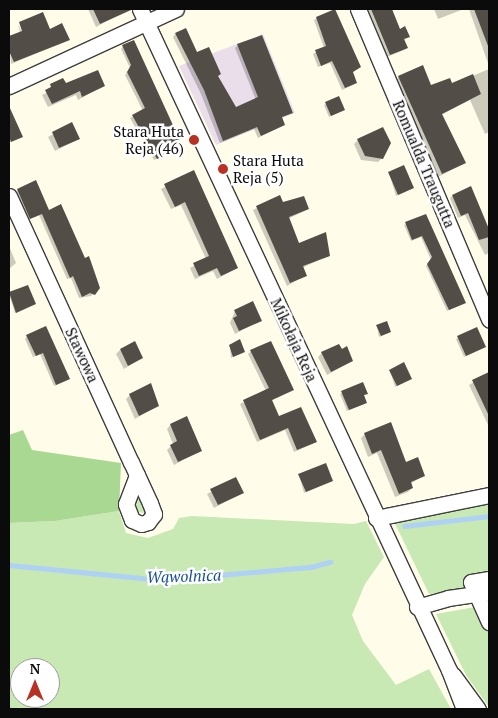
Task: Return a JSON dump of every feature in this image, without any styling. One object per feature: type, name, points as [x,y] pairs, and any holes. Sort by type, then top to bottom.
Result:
[{"type":"street","points":[[9,86],[143,15],[176,9]]},
{"type":"street","name":"Romualda Traugutta","points":[[358,9],[489,319]]},
{"type":"street","name":"Mikołaja Reja","points":[[143,15],[417,607],[449,670],[461,707]]},
{"type":"street","name":"Stawowa","points":[[9,196],[137,475],[154,514],[148,522],[136,523],[127,510],[127,498],[137,475]]},
{"type":"street","points":[[376,518],[489,495]]},
{"type":"street","points":[[489,579],[471,582],[482,593],[489,622]]},
{"type":"street","points":[[417,607],[482,593]]},
{"type":"street","name":"Mikołaja Reja","points":[[449,670],[478,709]]},
{"type":"shaded area","points":[[263,34],[295,113],[216,145],[179,66]]},
{"type":"green space","points":[[23,430],[32,450],[121,463],[119,511],[55,521],[9,523],[9,435]]},
{"type":"green space","points":[[136,488],[146,510],[143,513],[135,511],[132,499]]},
{"type":"green space","points":[[489,490],[489,586],[429,594],[388,509]]},
{"type":"green space","points":[[119,511],[126,533],[148,538],[173,529],[179,518],[192,516],[354,524],[366,521],[384,557],[365,584],[352,615],[363,641],[396,685],[429,669],[451,709],[9,709],[9,523],[55,521]]},
{"type":"green space","points":[[475,607],[489,635],[489,707],[466,675],[436,614]]},
{"type":"building","points":[[93,9],[131,9],[131,10],[100,24]]},
{"type":"building","points":[[335,9],[361,67],[353,72],[357,83],[345,88],[332,61],[321,66],[315,50],[326,46],[316,17]]},
{"type":"building","points":[[371,9],[392,9],[400,29],[405,26],[410,37],[404,39],[408,48],[390,55]]},
{"type":"building","points":[[474,9],[489,9],[489,46],[488,46]]},
{"type":"building","points":[[43,12],[50,29],[62,23],[70,40],[14,62],[9,51],[9,36],[22,31],[19,22]]},
{"type":"building","points":[[186,28],[197,52],[209,47],[221,74],[218,76],[236,107],[258,97],[237,44],[262,35],[293,113],[282,117],[285,125],[261,136],[257,127],[223,141],[204,90],[175,33]]},
{"type":"building","points":[[134,40],[183,147],[157,159],[132,115],[145,108],[127,72],[131,65],[122,45]]},
{"type":"building","points":[[423,65],[431,85],[450,78],[452,83],[473,74],[481,94],[442,114],[466,163],[442,174],[398,76]]},
{"type":"building","points":[[98,70],[105,86],[82,97],[80,91],[52,104],[45,90],[51,87],[50,84],[63,78],[66,83]]},
{"type":"building","points":[[339,96],[345,110],[331,116],[325,102]]},
{"type":"building","points":[[9,106],[23,137],[11,142],[9,136]]},
{"type":"building","points":[[72,122],[80,139],[59,148],[52,132]]},
{"type":"building","points":[[383,127],[391,143],[383,159],[365,156],[357,139]]},
{"type":"building","points":[[404,165],[414,188],[398,195],[388,172]]},
{"type":"building","points":[[194,170],[238,268],[221,276],[217,268],[199,276],[193,263],[209,256],[185,202],[175,207],[164,184]]},
{"type":"building","points":[[36,180],[49,210],[61,204],[85,258],[89,256],[100,288],[95,295],[90,293],[82,297],[73,276],[70,278],[42,214],[30,219],[17,189]]},
{"type":"building","points":[[471,186],[489,229],[489,237],[479,240],[468,213],[461,216],[452,195]]},
{"type":"building","points":[[280,195],[283,202],[304,196],[309,209],[289,217],[299,243],[326,232],[330,256],[303,266],[307,276],[290,283],[256,206]]},
{"type":"building","points":[[426,214],[466,303],[449,310],[427,264],[432,257],[422,236],[412,240],[405,222]]},
{"type":"building","points":[[28,285],[36,304],[16,313],[9,292]]},
{"type":"building","points":[[253,301],[262,321],[239,331],[233,318],[237,316],[234,310]]},
{"type":"building","points":[[387,321],[391,332],[381,336],[376,325]]},
{"type":"building","points":[[46,326],[70,379],[56,385],[43,353],[36,356],[26,335]]},
{"type":"building","points":[[477,327],[486,347],[466,356],[457,336]]},
{"type":"building","points":[[240,339],[245,352],[233,357],[229,345]]},
{"type":"building","points":[[135,341],[143,358],[128,366],[120,349]]},
{"type":"building","points":[[271,341],[294,390],[272,400],[279,416],[301,407],[317,442],[297,450],[288,428],[260,440],[243,400],[269,388],[250,350]]},
{"type":"building","points":[[339,344],[342,349],[347,346],[353,361],[331,372],[321,352]]},
{"type":"building","points":[[404,362],[412,379],[397,386],[389,370]]},
{"type":"building","points":[[489,372],[489,416],[472,380]]},
{"type":"building","points":[[363,382],[368,394],[364,395],[367,403],[349,410],[341,391]]},
{"type":"building","points":[[151,383],[159,406],[139,416],[129,394]]},
{"type":"building","points":[[187,416],[202,451],[178,462],[170,445],[177,441],[170,424]]},
{"type":"building","points":[[391,422],[406,462],[418,457],[425,476],[411,482],[413,488],[399,494],[381,450],[372,454],[364,433]]},
{"type":"building","points":[[326,463],[333,481],[306,492],[298,474]]},
{"type":"building","points":[[236,477],[244,493],[218,505],[210,489]]},
{"type":"waterway","name":"Wąwolnica","points":[[404,526],[489,516]]},
{"type":"waterway","name":"Wąwolnica","points":[[9,565],[161,580],[311,567],[330,562]]},
{"type":"place","name":"Stara Huta Reja (46)","points":[[194,140]]},
{"type":"place","name":"Stara Huta Reja (5)","points":[[223,169]]}]
